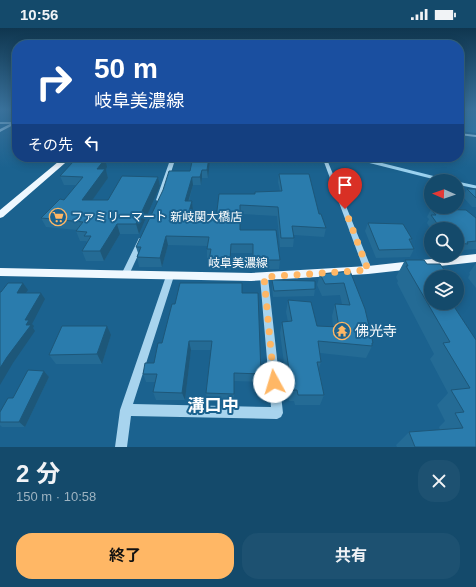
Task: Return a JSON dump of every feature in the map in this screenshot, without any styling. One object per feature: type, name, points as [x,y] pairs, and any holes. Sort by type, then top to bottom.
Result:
[{"type":"main road","points":[[0,215],[62,162]]},
{"type":"main road","name":"岐阜美濃線","points":[[0,272],[264,277],[368,270],[476,258]]},
{"type":"street","points":[[464,135],[476,136]]},
{"type":"street","points":[[157,205],[173,162]]},
{"type":"street","points":[[325,162],[368,270]]},
{"type":"street","points":[[125,275],[144,233]]},
{"type":"street","points":[[121,447],[126,410],[170,276]]},
{"type":"street","points":[[126,410],[277,413],[264,277]]},
{"type":"shaded area","points":[[464,129],[476,129],[476,133],[464,132]]},
{"type":"building","points":[[73,162],[103,162],[97,169],[105,169],[82,200],[108,200],[122,176],[158,177],[136,224],[117,224],[100,251],[82,251],[91,236],[84,236],[87,232],[76,231],[83,222],[41,218],[60,199],[64,200],[83,177],[60,176]]},
{"type":"building","points":[[192,162],[208,162],[207,170],[202,170],[200,177],[192,177],[185,201],[192,201],[187,218],[216,219],[219,194],[255,194],[255,192],[282,191],[279,174],[309,174],[319,214],[321,214],[326,228],[292,226],[294,238],[281,238],[278,207],[240,205],[240,230],[276,230],[280,260],[253,260],[253,244],[231,244],[230,261],[209,261],[211,249],[207,249],[209,237],[166,236],[160,258],[137,257],[141,247],[136,247],[163,190],[169,171],[190,171]]},
{"type":"building","points":[[467,189],[476,189],[476,198]]},
{"type":"building","points":[[464,210],[466,210],[476,218],[476,241],[467,242],[468,244],[464,244],[464,222],[436,222],[431,215],[436,215],[435,214],[464,214]]},
{"type":"building","points":[[368,223],[403,224],[412,239],[409,239],[414,249],[379,250]]},
{"type":"building","points":[[405,260],[424,260],[427,264],[440,264],[444,270],[424,270],[424,297],[406,266],[408,266]]},
{"type":"building","points":[[350,271],[365,309],[373,343],[372,346],[318,341],[321,362],[317,362],[324,395],[298,395],[297,390],[292,390],[282,322],[292,321],[288,300],[311,302],[317,326],[339,327],[335,304],[350,305],[344,283],[325,284],[320,274]]},
{"type":"building","points":[[272,280],[315,281],[315,289],[274,291]]},
{"type":"building","points":[[8,283],[23,283],[17,293],[41,293],[25,320],[29,320],[26,325],[31,325],[0,368],[0,292]]},
{"type":"building","points":[[180,283],[242,283],[242,293],[258,293],[261,374],[234,373],[234,394],[206,393],[212,341],[189,341],[182,393],[153,392],[157,374],[143,374],[145,363],[154,363],[158,343],[162,343],[172,304],[175,304]]},
{"type":"building","points":[[431,310],[456,310],[476,340],[476,447],[415,447],[409,432],[463,428],[455,413],[464,412],[451,390],[470,388],[443,343],[450,342]]},
{"type":"building","points":[[62,326],[107,326],[97,354],[49,355]]},
{"type":"building","points":[[28,370],[44,371],[19,422],[0,422],[0,412],[8,398],[13,398]]},
{"type":"waterway","points":[[372,162],[424,175]]},
{"type":"waterway","points":[[464,184],[476,187]]},
{"type":"place","name":"ファミリーマート 新岐関大橋店","points":[[58,217]]},
{"type":"place","name":"佛光寺","points":[[342,331]]},
{"type":"district","name":"溝口中","points":[[213,405]]},
{"type":"route","points":[[274,382],[264,277],[368,270],[345,209]]}]
